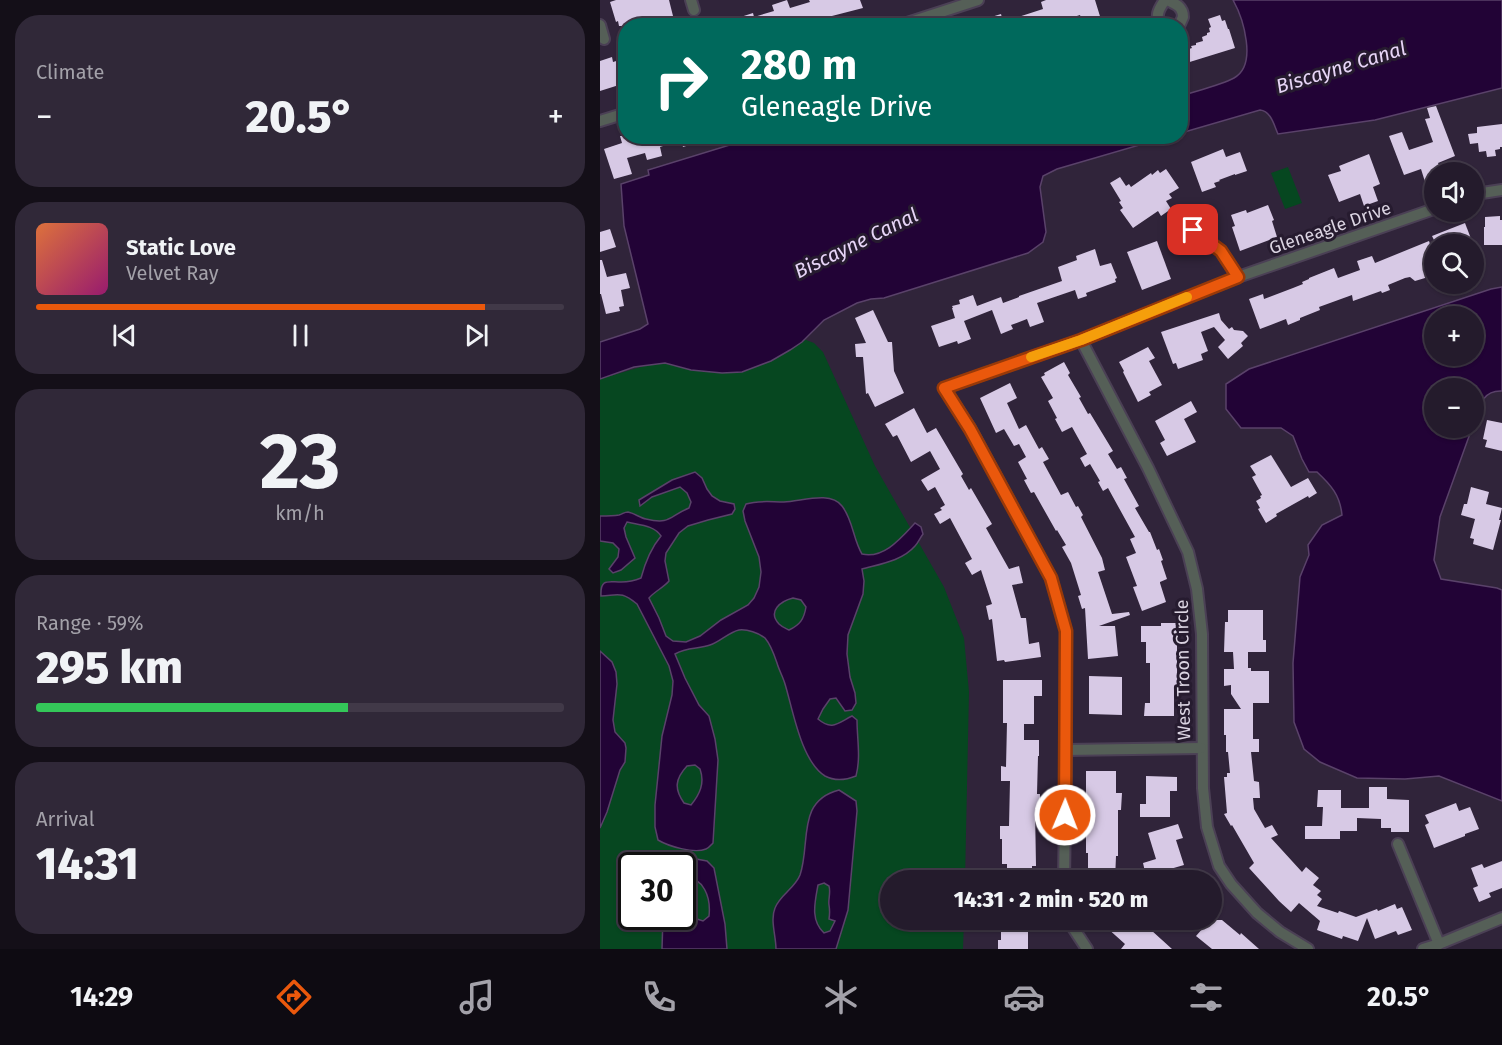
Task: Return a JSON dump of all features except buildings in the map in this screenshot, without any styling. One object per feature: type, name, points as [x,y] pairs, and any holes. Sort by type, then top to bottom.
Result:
[{"type":"street","points":[[923,18],[978,0]]},
{"type":"street","points":[[1158,18],[1158,12],[1166,0],[1178,5],[1183,18]]},
{"type":"street","points":[[600,25],[604,39]]},
{"type":"street","points":[[600,121],[618,115]]},
{"type":"street","points":[[1484,192],[1502,190]]},
{"type":"street","name":"Gleneagle Drive","points":[[1066,750],[1066,631],[1051,578],[970,429],[944,388],[1081,340],[1238,277],[1424,212]]},
{"type":"street","points":[[1193,230],[1221,251],[1238,277]]},
{"type":"street","name":"West Troon Circle","points":[[1081,340],[1148,468],[1188,552],[1197,589],[1202,634],[1203,788],[1207,827],[1219,866],[1257,913],[1280,932],[1308,949]]},
{"type":"street","points":[[1064,870],[1066,750],[1201,748]]},
{"type":"street","points":[[1398,844],[1439,944]]},
{"type":"street","points":[[1423,949],[1502,918]]},
{"type":"street","points":[[1075,930],[1087,949]]},
{"type":"green space","points":[[1288,167],[1302,203],[1285,209],[1271,173]]},
{"type":"green space","points":[[793,335],[814,343],[823,352],[875,466],[944,587],[964,638],[969,692],[965,870],[880,870],[880,930],[964,930],[963,949],[600,949],[600,379],[678,356]]},
{"type":"water","name":"Biscayne Canal","points":[[1233,0],[1502,0],[1502,88],[1375,120],[1278,134],[1267,113],[1260,110],[1188,131],[1188,94],[1234,78],[1241,72],[1247,52],[1241,18]]},
{"type":"water","name":"Biscayne Canal","points":[[733,144],[1143,144],[1057,169],[1043,176],[1040,187],[1046,232],[1043,242],[1028,253],[884,298],[857,303],[824,320],[802,342],[790,350],[771,361],[742,372],[691,370],[665,363],[634,367],[600,379],[600,342],[640,329],[648,324],[624,226],[621,184],[649,175],[648,170]]},
{"type":"water","points":[[1502,287],[1502,391],[1490,393],[1484,399],[1484,378],[1424,378],[1424,438],[1468,438],[1440,517],[1434,560],[1441,579],[1502,590],[1502,801],[1439,776],[1405,779],[1357,778],[1320,762],[1304,749],[1294,722],[1293,663],[1300,577],[1309,555],[1308,545],[1322,525],[1342,515],[1341,508],[1337,496],[1327,481],[1317,472],[1309,472],[1293,436],[1281,428],[1241,428],[1226,409],[1226,384],[1249,369],[1424,311],[1424,366],[1484,366],[1484,306],[1440,306],[1476,294],[1484,294],[1484,291]]},
{"type":"water","points":[[695,472],[702,478],[712,496],[720,501],[734,504],[735,509],[732,514],[688,526],[679,533],[666,553],[665,561],[669,581],[649,598],[666,636],[673,641],[686,642],[700,636],[721,620],[748,605],[754,598],[759,587],[761,572],[759,557],[745,521],[743,511],[746,504],[814,498],[837,501],[848,517],[862,554],[878,553],[892,546],[915,523],[921,527],[923,534],[915,546],[904,555],[862,569],[863,594],[848,635],[847,654],[856,703],[852,710],[845,711],[836,698],[830,699],[818,719],[827,725],[839,723],[852,716],[857,720],[859,755],[856,776],[841,780],[829,778],[817,769],[810,759],[799,734],[785,684],[765,638],[756,633],[739,630],[710,645],[675,654],[699,705],[709,716],[718,760],[713,843],[707,849],[695,851],[681,849],[658,840],[655,827],[662,736],[672,695],[673,681],[669,666],[637,604],[623,595],[601,596],[602,586],[606,582],[629,582],[641,578],[649,556],[661,536],[650,528],[627,522],[624,528],[626,537],[635,558],[621,570],[613,573],[609,569],[618,557],[619,549],[613,543],[600,541],[600,516],[628,512],[654,521],[669,519],[689,508],[691,502],[687,493],[680,487],[652,497],[640,506],[639,500],[672,480]],"holes":[[[793,598],[801,600],[806,607],[801,621],[789,630],[782,627],[774,615],[780,604]],[[695,765],[700,769],[702,784],[691,805],[684,803],[677,784],[687,766]]]},
{"type":"water","points":[[600,651],[612,662],[616,672],[613,720],[615,732],[625,743],[626,748],[625,762],[620,770],[600,828]]},
{"type":"water","points":[[839,790],[856,801],[857,811],[848,910],[836,949],[776,949],[773,923],[775,908],[800,875],[811,813],[816,803],[825,795]],"holes":[[[824,883],[829,886],[829,919],[835,921],[830,931],[824,933],[815,917],[815,904],[818,885]]]},
{"type":"water","points":[[696,859],[707,861],[714,868],[725,924],[727,949],[662,949],[663,930],[696,930],[696,919],[703,921],[709,916],[709,902],[701,884],[696,881]]},
{"type":"slow traffic","points":[[1031,357],[1081,340],[1187,297]]},
{"type":"route","points":[[1065,815],[1066,631],[1051,578],[970,429],[944,388],[1081,340],[1238,277],[1221,251],[1193,230]]}]
